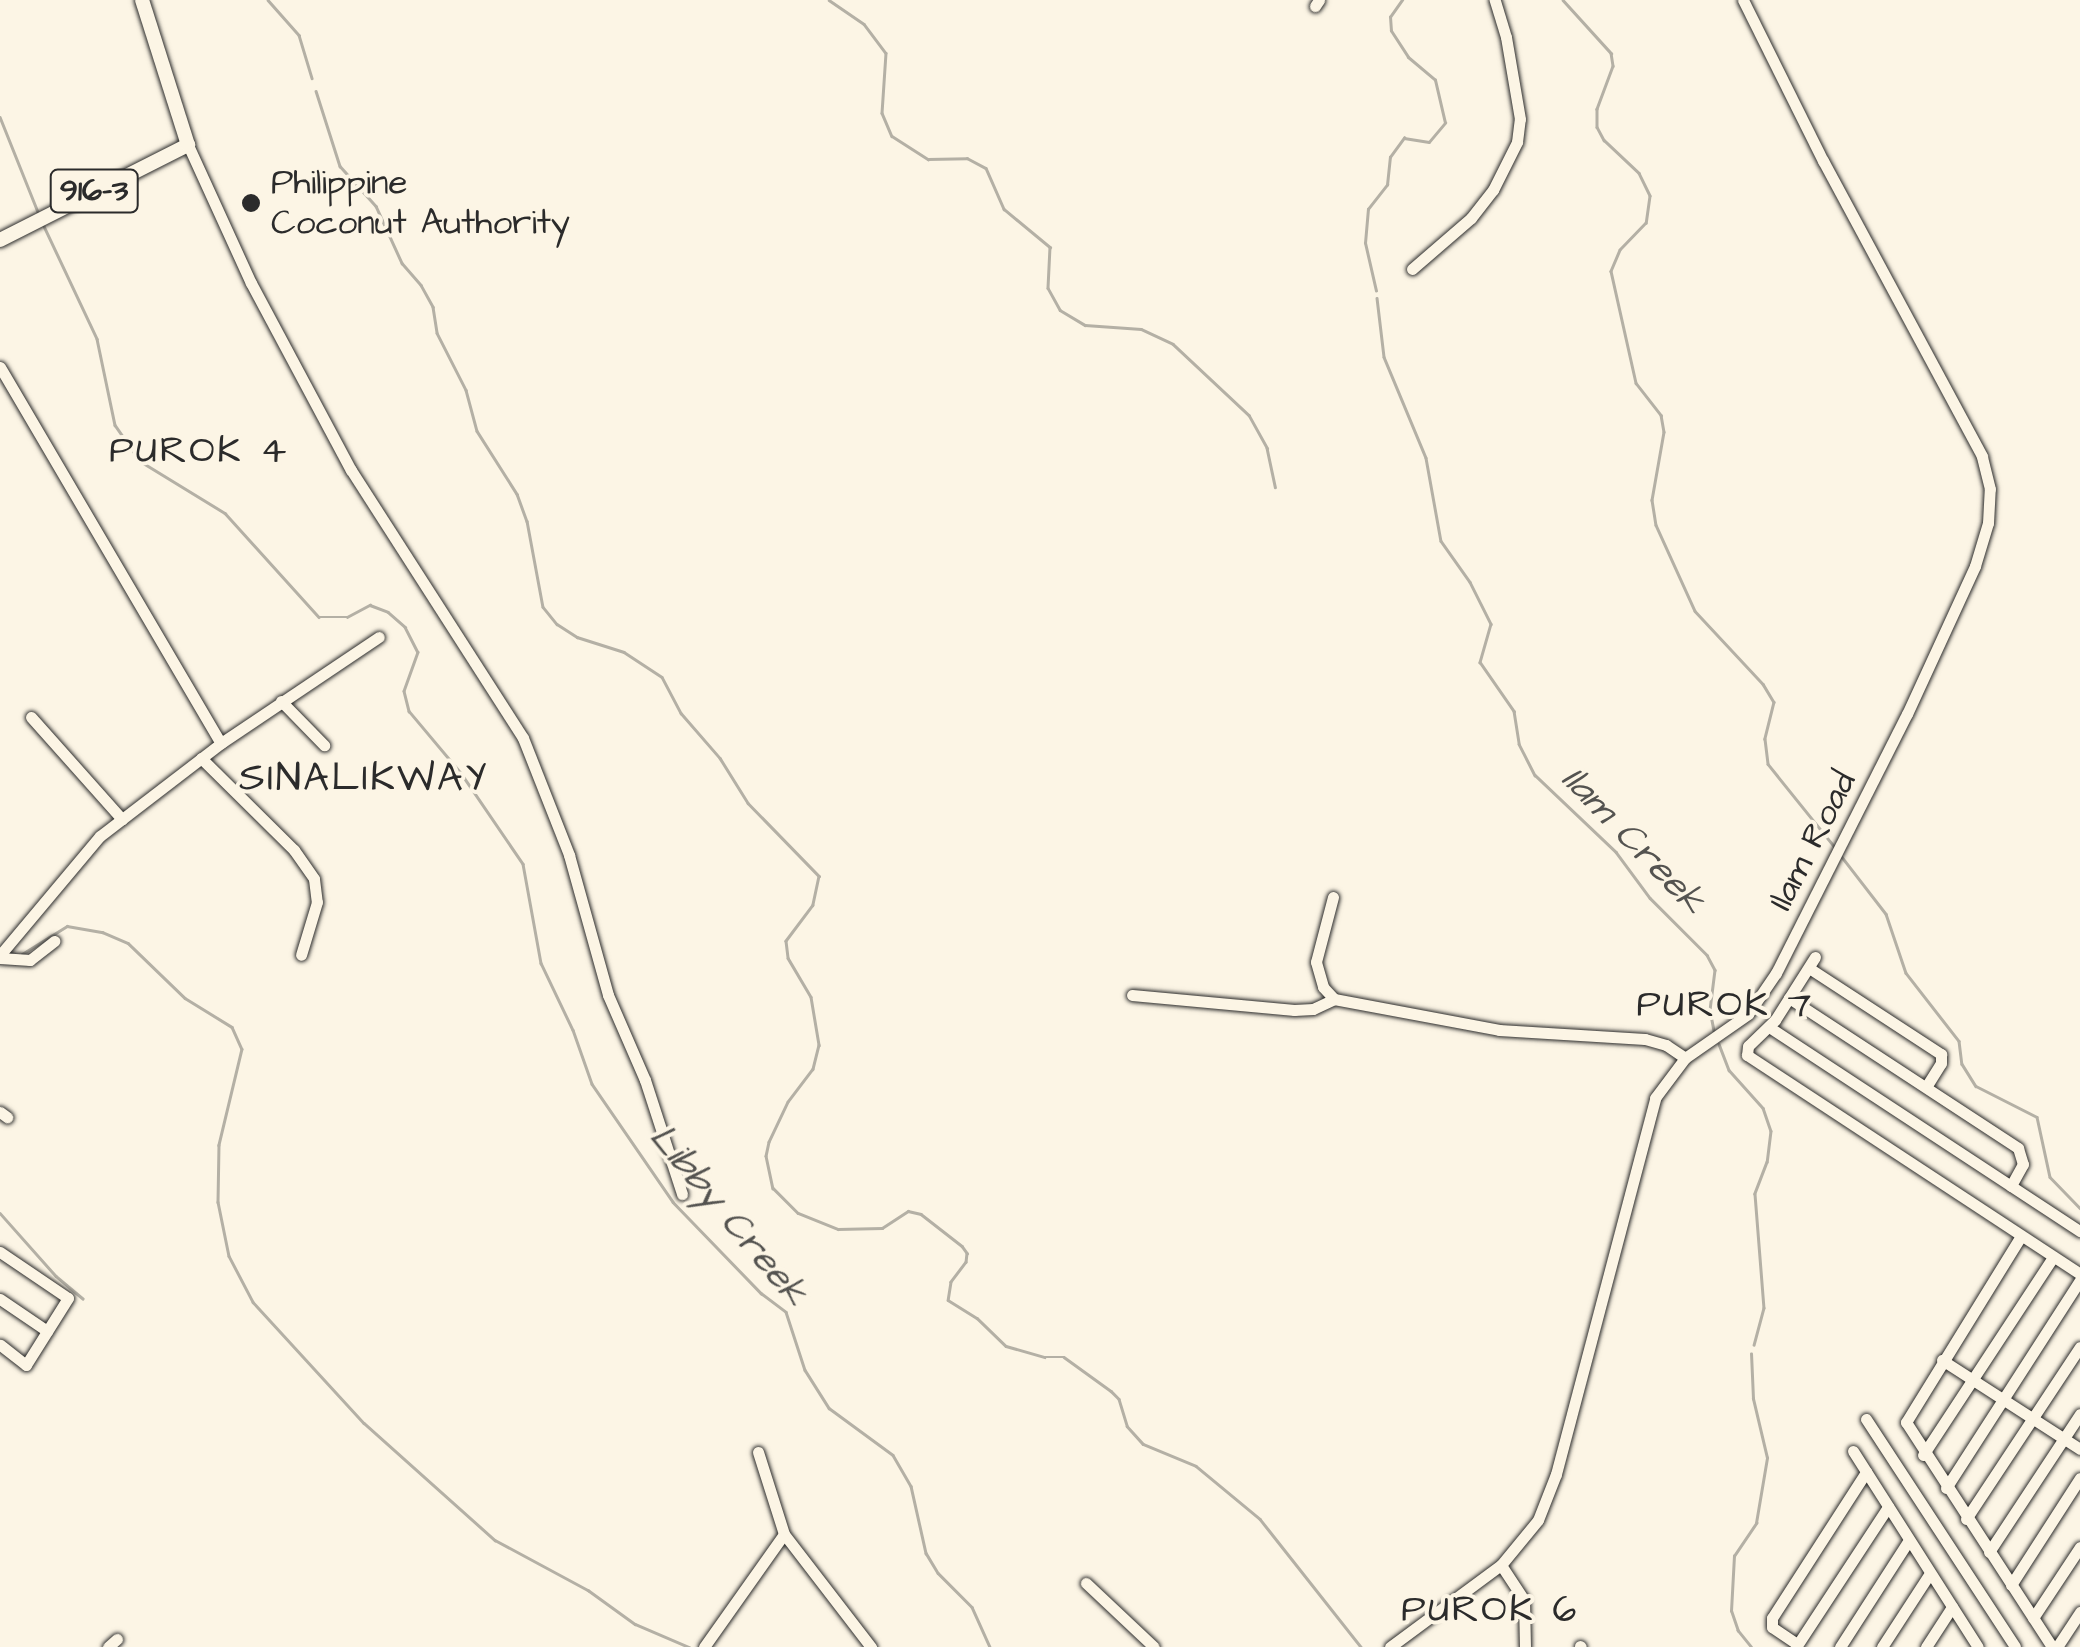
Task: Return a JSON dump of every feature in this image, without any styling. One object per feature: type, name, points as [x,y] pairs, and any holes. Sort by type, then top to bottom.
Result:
[{"type":"main road","points":[[142,0],[188,144]]},
{"type":"main road","name":"916-3","points":[[0,240],[188,144]]},
{"type":"street","points":[[1412,269],[1470,218],[1493,190],[1516,142],[1520,119],[1495,0]]},
{"type":"street","name":"Ilam Road","points":[[1390,1647],[1501,1565],[1527,1537],[1548,1498],[1660,1088],[1685,1058],[1748,1014],[1776,973],[1976,566],[1990,506],[1988,474],[1970,429],[1823,161],[1744,0]]},
{"type":"street","points":[[188,144],[251,284],[342,454],[523,738],[570,855],[608,996],[644,1080],[682,1194]]},
{"type":"street","points":[[0,367],[221,744]]},
{"type":"street","points":[[0,957],[82,854],[122,819],[201,758],[379,637]]},
{"type":"street","points":[[282,701],[324,745]]},
{"type":"street","points":[[31,716],[122,819]]},
{"type":"street","points":[[201,758],[294,850],[314,879],[317,902],[301,955]]},
{"type":"street","points":[[1333,896],[1316,962],[1324,987],[1334,999]]},
{"type":"street","points":[[0,957],[30,960],[54,941]]},
{"type":"street","points":[[1926,1087],[1941,1062],[1941,1054],[1812,962],[1769,1027],[1748,1046],[1752,1060],[2080,1277],[1946,1488]]},
{"type":"street","points":[[1132,995],[1294,1010],[1314,1009],[1334,999],[1500,1030],[1646,1039],[1666,1045],[1685,1058]]},
{"type":"street","points":[[1790,998],[2022,1152],[2023,1164],[2010,1186]]},
{"type":"street","points":[[1769,1027],[2080,1231]]},
{"type":"street","points":[[2022,1236],[1906,1422],[1988,1552],[2055,1647],[2080,1612]]},
{"type":"street","points":[[0,1252],[68,1298],[26,1364],[0,1344]]},
{"type":"street","points":[[1924,1455],[2053,1256]]},
{"type":"street","points":[[0,1298],[47,1331]]},
{"type":"street","points":[[1966,1518],[2080,1347]]},
{"type":"street","points":[[1942,1360],[2080,1449]]},
{"type":"street","points":[[1988,1552],[2080,1414]]},
{"type":"street","points":[[1866,1419],[2016,1647]]},
{"type":"street","points":[[1853,1451],[1973,1645]]},
{"type":"street","points":[[758,1452],[784,1534],[872,1647]]},
{"type":"street","points":[[1866,1472],[1772,1618],[1772,1626],[1797,1646],[1888,1507]]},
{"type":"street","points":[[2010,1585],[2080,1478]]},
{"type":"street","points":[[704,1647],[784,1534]]},
{"type":"street","points":[[1840,1647],[1910,1540]]},
{"type":"street","points":[[2033,1618],[2080,1548]]},
{"type":"street","points":[[1501,1565],[1521,1591],[1525,1647]]},
{"type":"street","points":[[1882,1647],[1930,1573]]},
{"type":"street","points":[[1086,1583],[1154,1647]]},
{"type":"street","points":[[1926,1647],[1952,1607]]},
{"type":"waterway","points":[[268,0],[299,35],[312,78]]},
{"type":"waterway","points":[[829,0],[864,24],[886,53],[882,113],[892,136],[928,159],[967,158],[986,168],[1004,209],[1050,247],[1048,288],[1060,310],[1085,325],[1141,329],[1173,344],[1249,415],[1267,448],[1275,487]]},
{"type":"waterway","name":"Ilam Creek","points":[[1376,291],[1365,243],[1368,209],[1387,185],[1390,157],[1404,138],[1429,142],[1445,123],[1435,80],[1408,57],[1391,31],[1390,17],[1402,0]]},
{"type":"waterway","points":[[1563,0],[1611,53],[1613,66],[1597,109],[1597,127],[1604,140],[1639,173],[1650,196],[1646,223],[1620,250],[1611,271],[1636,383],[1661,415],[1664,432],[1652,500],[1656,525],[1695,611],[1763,684],[1774,702],[1765,739],[1768,764],[1834,846]]},
{"type":"waterway","points":[[316,91],[340,166],[376,206],[402,263],[433,307],[437,333],[466,390],[477,431],[517,494],[527,521],[543,607],[557,624],[577,637],[624,652],[662,677],[681,713],[720,758],[748,803],[819,876],[813,905],[786,941],[788,958],[811,997],[819,1045],[813,1069],[788,1102],[769,1142],[766,1156],[773,1188],[798,1213],[838,1229],[882,1228],[908,1211],[921,1214],[962,1246],[967,1253],[966,1262],[951,1282],[948,1300],[977,1318],[1006,1346],[1044,1357],[1064,1357],[1111,1391],[1119,1399],[1127,1426],[1143,1444],[1196,1466],[1260,1519],[1361,1647]]},
{"type":"waterway","name":"Libby Creek","points":[[0,117],[38,212]]},
{"type":"waterway","name":"Libby Creek","points":[[43,224],[97,339],[115,425],[140,461],[225,513],[319,617],[347,617],[370,605],[388,612],[405,627],[418,652],[404,691],[409,711],[461,773],[523,864],[541,963],[573,1030],[592,1084],[673,1202],[761,1293],[786,1312],[805,1370],[829,1408],[893,1455],[911,1486],[926,1553],[938,1573],[972,1607],[990,1647]]},
{"type":"waterway","name":"Ilam Creek","points":[[1377,298],[1384,357],[1426,458],[1441,541],[1470,582],[1491,624],[1480,662],[1514,711],[1519,744],[1535,775],[1616,852],[1650,898],[1707,955],[1715,970],[1710,1010],[1714,1031]]},
{"type":"waterway","points":[[1842,857],[1886,914],[1906,973],[1959,1041],[1962,1064],[1976,1086],[2037,1117],[2050,1177],[2080,1208]]},
{"type":"waterway","points":[[22,954],[67,926],[102,932],[128,943],[185,998],[232,1027],[242,1049],[219,1145],[218,1202],[229,1256],[253,1302],[364,1423],[495,1540],[588,1590],[635,1624],[689,1647]]},
{"type":"waterway","name":"Ilam Creek","points":[[1719,1044],[1729,1070],[1763,1108],[1771,1131],[1767,1162],[1755,1194],[1764,1308],[1754,1345]]},
{"type":"waterway","points":[[0,1213],[56,1276],[83,1299]]},
{"type":"waterway","name":"Ilam Creek","points":[[1751,1354],[1753,1399],[1767,1458],[1756,1523],[1734,1556],[1731,1611],[1738,1631],[1751,1647]]},
{"type":"place","name":"Philippine Coconut Authority","points":[[251,203]]},
{"type":"district","name":"PUROK 4","points":[[199,452]]},
{"type":"district","name":"SINALIKWAY","points":[[364,779]]},
{"type":"district","name":"PUROK 7","points":[[1725,1006]]},
{"type":"district","name":"PUROK 6","points":[[1490,1611]]}]
